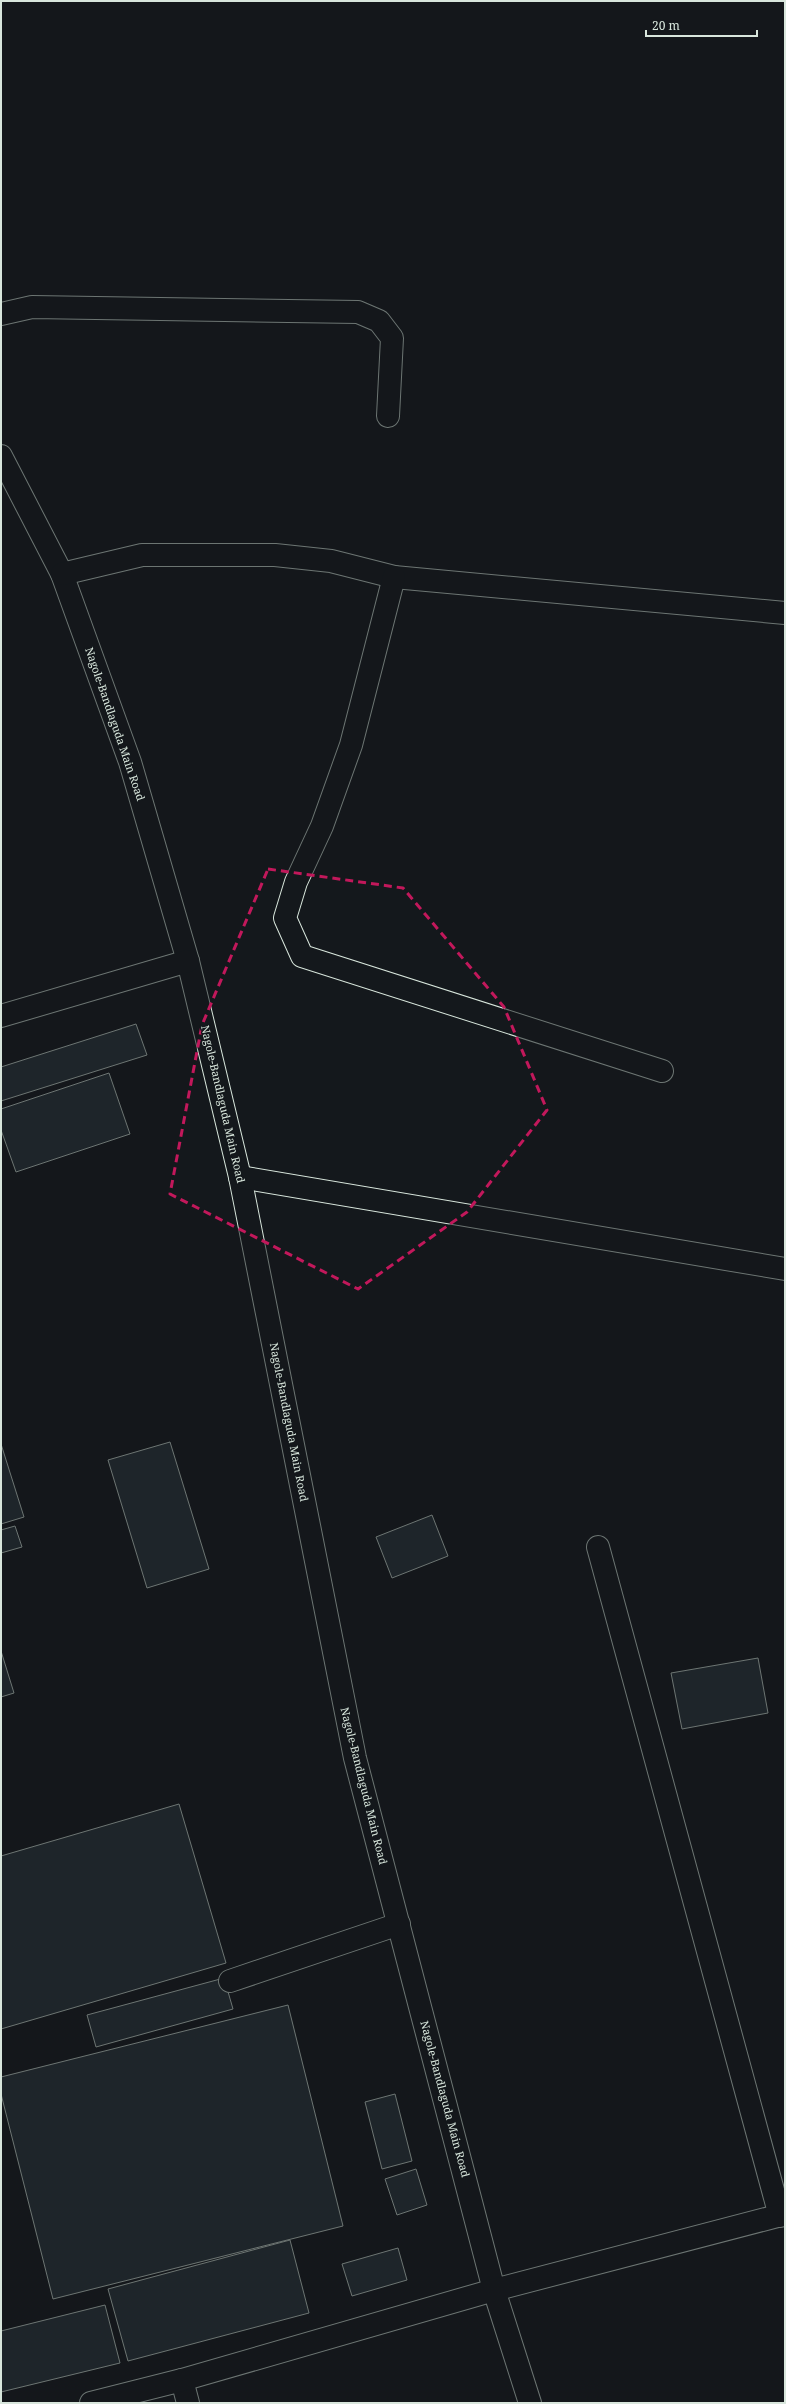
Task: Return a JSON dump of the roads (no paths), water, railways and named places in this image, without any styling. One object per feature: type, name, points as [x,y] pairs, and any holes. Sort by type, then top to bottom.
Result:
[{"type":"street","points":[[1,314],[32,307],[358,312],[379,321],[392,338],[388,416]]},
{"type":"street","name":"Nagole-Bandlaguda Main Road","points":[[1,456],[62,574],[130,762],[188,961],[240,1177],[355,1758],[494,2290],[530,2403]]},
{"type":"street","points":[[62,574],[142,555],[275,555],[330,561],[394,577],[785,613]]},
{"type":"street","points":[[394,577],[351,745],[322,826],[296,882],[285,918],[302,956],[662,1071]]},
{"type":"street","points":[[1,1016],[188,961]]},
{"type":"street","points":[[240,1177],[785,1269]]},
{"type":"street","points":[[91,2403],[182,2380],[494,2290],[783,2215],[598,1547]]},
{"type":"street","points":[[230,1981],[399,1924]]},
{"type":"street","points":[[182,2380],[188,2403]]}]
